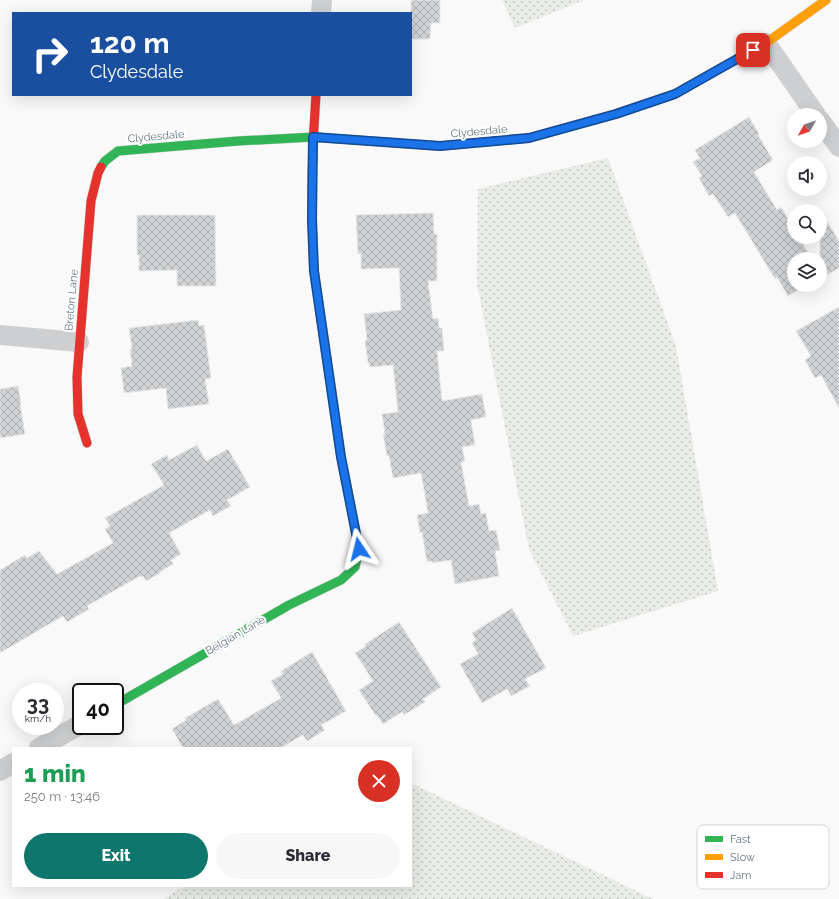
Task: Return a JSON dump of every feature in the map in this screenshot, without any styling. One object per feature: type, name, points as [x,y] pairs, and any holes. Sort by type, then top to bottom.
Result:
[{"type":"street","points":[[321,12],[322,0]]},
{"type":"street","name":"Clydesdale","points":[[104,161],[118,151],[238,141],[313,137],[440,146],[529,138],[616,114],[675,94],[766,43],[826,0]]},
{"type":"street","points":[[766,43],[811,108]]},
{"type":"street","points":[[313,137],[316,96]]},
{"type":"street","points":[[827,130],[839,148]]},
{"type":"street","name":"Belgian Lane","points":[[124,700],[289,605],[341,580],[355,567],[359,549],[341,457],[314,271],[312,220],[313,137]]},
{"type":"street","name":"Breton Lane","points":[[87,442],[78,414],[77,377],[79,342],[91,202],[98,173],[104,161]]},
{"type":"street","points":[[0,335],[79,342]]},
{"type":"street","points":[[41,747],[72,729]]},
{"type":"street","points":[[0,771],[12,764]]},
{"type":"shaded area","points":[[502,0],[584,0],[515,28]]},
{"type":"shaded area","points":[[608,158],[676,346],[718,591],[573,636],[529,549],[477,284],[478,189]]},
{"type":"shaded area","points":[[412,783],[653,899],[163,899],[183,887],[412,887]]},
{"type":"building","points":[[411,0],[440,0],[440,23],[431,23],[430,39],[412,39]]},
{"type":"building","points":[[749,117],[773,160],[754,172],[777,210],[781,207],[787,217],[787,244],[803,244],[808,252],[787,252],[787,292],[795,292],[788,296],[777,277],[775,279],[735,213],[728,217],[713,194],[709,196],[699,178],[702,176],[693,162],[700,158],[695,150]]},
{"type":"building","points":[[433,213],[434,234],[437,234],[437,281],[428,281],[433,319],[438,318],[439,328],[442,328],[444,351],[437,351],[442,401],[482,394],[486,417],[471,420],[475,445],[462,447],[465,461],[461,462],[469,506],[479,504],[481,514],[486,513],[489,531],[496,530],[500,550],[495,551],[499,576],[455,584],[451,560],[432,563],[432,561],[427,562],[422,532],[420,533],[417,515],[428,513],[421,473],[393,478],[383,434],[385,434],[382,414],[398,412],[393,365],[370,367],[368,363],[365,341],[367,340],[364,314],[401,310],[399,268],[361,269],[361,253],[358,254],[356,215]]},
{"type":"building","points":[[137,215],[215,215],[216,286],[177,286],[177,270],[139,271],[139,255],[137,255]]},
{"type":"building","points":[[827,221],[839,241],[839,268],[827,275],[827,252],[820,252],[820,244],[827,244]]},
{"type":"building","points":[[839,307],[839,408],[821,375],[815,378],[805,360],[811,356],[796,331]]},
{"type":"building","points":[[198,320],[199,326],[204,325],[211,378],[205,379],[209,404],[168,409],[166,388],[124,393],[121,368],[132,366],[130,349],[132,349],[129,328]]},
{"type":"building","points":[[18,386],[25,434],[0,438],[0,389]]},
{"type":"building","points":[[197,445],[206,461],[228,449],[250,487],[227,500],[231,506],[213,516],[210,510],[169,533],[181,554],[171,560],[173,564],[160,573],[146,581],[143,576],[140,576],[87,606],[89,609],[67,622],[63,616],[0,653],[0,570],[25,555],[27,558],[39,551],[57,574],[113,543],[105,529],[110,526],[105,518],[164,485],[151,464],[167,455],[169,460]]},
{"type":"building","points":[[512,608],[546,668],[525,679],[530,686],[511,696],[507,689],[482,703],[460,664],[478,654],[472,643],[476,640],[472,633]]},
{"type":"building","points":[[399,622],[441,687],[423,699],[425,702],[404,715],[402,712],[383,724],[359,690],[373,681],[355,653],[366,646],[365,644]]},
{"type":"building","points":[[312,652],[346,711],[321,725],[325,730],[307,741],[303,735],[282,747],[182,747],[172,729],[186,720],[185,718],[218,699],[234,725],[281,698],[271,681],[283,674],[281,671]]},
{"type":"traffic: fast","points":[[101,167],[105,161],[118,151],[238,141],[313,137],[397,143]]},
{"type":"traffic: fast","points":[[124,700],[289,605],[341,580],[355,567],[359,549],[351,507]]},
{"type":"traffic: slow","points":[[728,64],[766,43],[826,0]]},
{"type":"traffic: slow","points":[[313,250],[314,271],[341,457],[351,507]]},
{"type":"traffic: jam","points":[[397,143],[440,146],[529,138],[615,114],[675,94],[728,64]]},
{"type":"traffic: jam","points":[[313,250],[312,173],[316,96]]},
{"type":"traffic: jam","points":[[87,443],[78,414],[77,377],[91,201],[101,167]]},
{"type":"route","points":[[359,549],[341,457],[314,271],[312,220],[313,137],[440,146],[529,138],[616,114],[675,94],[753,50]]}]
